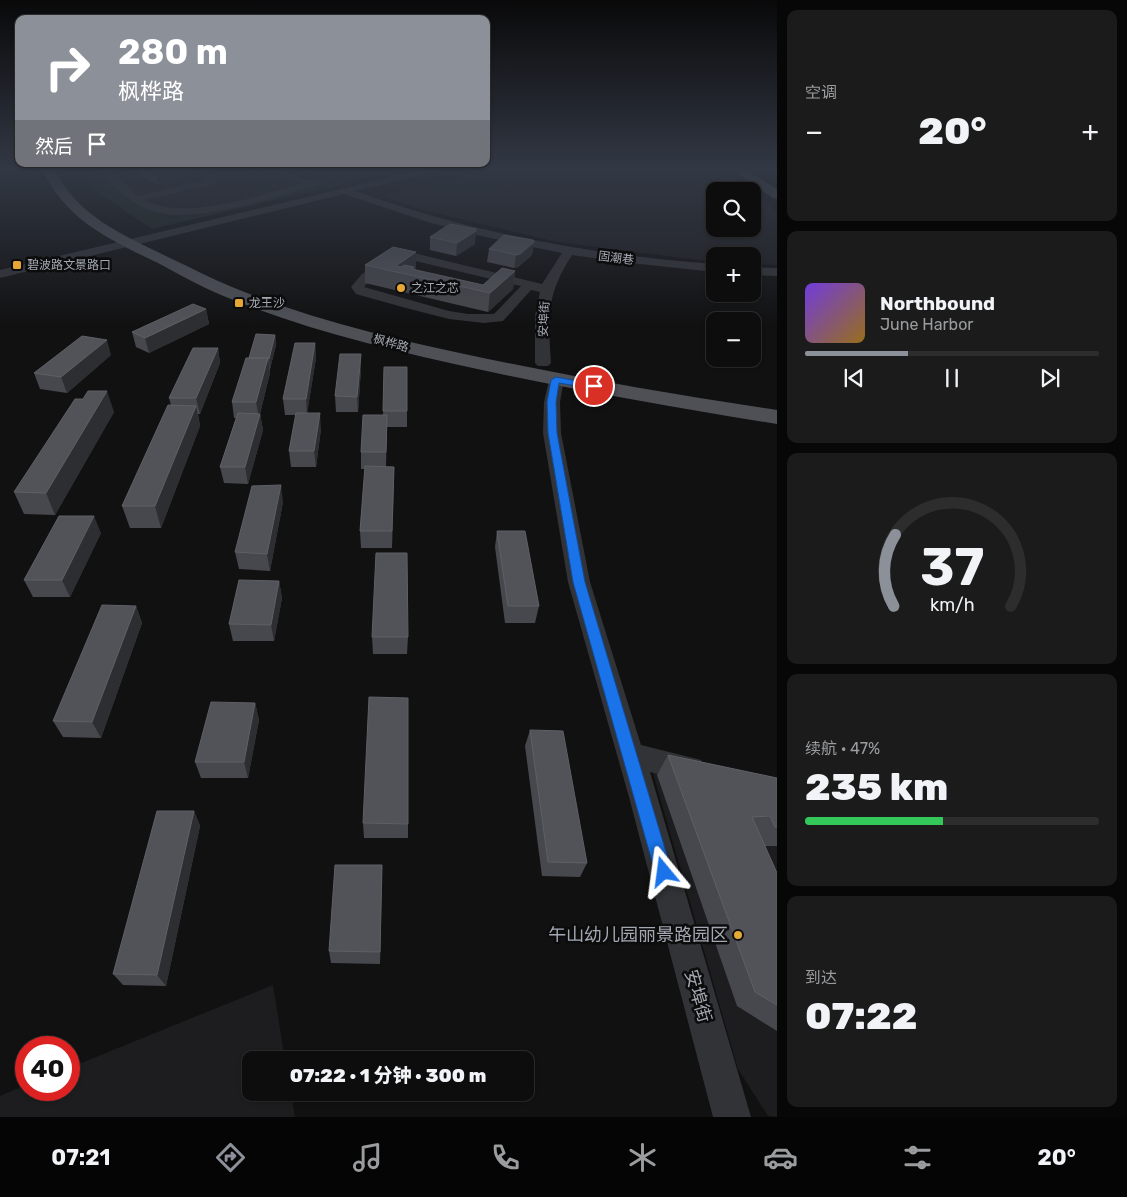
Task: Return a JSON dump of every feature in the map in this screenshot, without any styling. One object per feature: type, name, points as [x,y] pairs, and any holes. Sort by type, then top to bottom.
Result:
[{"type":"main road","name":"枫桦路","points":[[92,221],[97,225],[131,236],[160,242],[254,289],[280,299],[549,372],[777,418]]},
{"type":"main road","name":"枫桦路","points":[[131,236],[226,290],[320,323],[411,349],[549,372],[777,403]]},
{"type":"street","points":[[148,239],[220,221]]},
{"type":"street","name":"固潮巷","points":[[435,221],[569,251],[617,259],[706,267]]},
{"type":"street","points":[[0,274],[131,236]]},
{"type":"street","name":"安埠街","points":[[569,251],[547,289],[543,305],[552,402],[552,433],[579,582],[732,1117]]},
{"type":"street","points":[[528,286],[498,318],[481,320],[458,316],[361,291],[357,287],[366,277],[401,254],[527,284],[528,286],[547,289]]},
{"type":"street","points":[[761,271],[777,272]]},
{"type":"street","points":[[630,755],[713,774]]},
{"type":"shaded area","points":[[140,221],[186,221],[152,229]]},
{"type":"shaded area","points":[[470,221],[706,221],[706,237],[761,237],[761,221],[777,221],[777,265],[761,264],[761,247],[706,247],[706,261],[557,242]]},
{"type":"shaded area","name":"午山幼儿园丽景路园区","points":[[652,770],[777,801],[777,1117],[768,1116],[738,1069]]},
{"type":"shaded area","points":[[273,985],[284,1051],[242,1051],[242,1101],[292,1101],[295,1117],[0,1117],[0,1096],[15,1090],[15,1101],[80,1101],[80,1064]]},
{"type":"building","points":[[450,224],[476,229],[476,231],[457,243],[430,237]]},
{"type":"building","points":[[504,235],[533,240],[534,242],[520,254],[516,255],[489,249]]},
{"type":"building","points":[[393,247],[416,252],[396,266],[414,267],[412,269],[483,285],[502,268],[515,271],[490,293],[365,265]]},
{"type":"building","points":[[193,304],[206,309],[145,338],[132,332]]},
{"type":"building","points":[[256,334],[275,335],[269,359],[249,358]]},
{"type":"building","points":[[82,336],[107,340],[61,377],[34,373]]},
{"type":"building","points":[[295,343],[315,343],[306,399],[283,399]]},
{"type":"building","points":[[193,348],[218,348],[196,398],[169,398]]},
{"type":"building","points":[[340,354],[361,354],[357,397],[335,396]]},
{"type":"building","points":[[246,358],[268,358],[256,402],[232,402]]},
{"type":"building","points":[[384,367],[407,367],[407,411],[383,411]]},
{"type":"building","points":[[88,391],[107,391],[46,493],[14,492],[75,399],[83,399]]},
{"type":"building","points":[[168,405],[196,406],[155,506],[122,506]]},
{"type":"building","points":[[238,413],[260,414],[245,467],[220,467]]},
{"type":"building","points":[[296,413],[320,413],[314,451],[289,451]]},
{"type":"building","points":[[363,415],[387,415],[386,452],[361,452]]},
{"type":"building","points":[[365,466],[394,467],[392,531],[360,531]]},
{"type":"building","points":[[281,485],[267,554],[235,552],[252,486]]},
{"type":"building","points":[[59,516],[94,516],[62,580],[24,580]]},
{"type":"building","points":[[497,531],[525,531],[539,606],[508,606]]},
{"type":"building","points":[[376,553],[407,553],[408,637],[372,637]]},
{"type":"building","points":[[239,580],[279,581],[271,625],[229,624]]},
{"type":"building","points":[[102,605],[136,606],[92,722],[53,721]]},
{"type":"building","points":[[369,697],[408,698],[408,824],[363,823]]},
{"type":"building","points":[[211,702],[255,703],[244,762],[195,762]]},
{"type":"building","points":[[530,730],[563,731],[587,863],[548,862]]},
{"type":"building","points":[[668,755],[777,778],[777,827],[775,827],[770,816],[752,817],[777,873],[777,1005],[755,992]]},
{"type":"building","points":[[157,811],[194,811],[157,975],[113,974]]},
{"type":"building","points":[[335,865],[382,865],[380,952],[329,951]]},
{"type":"place","name":"碧波路文景路口","points":[[17,265]]},
{"type":"place","name":"之江之芯","points":[[401,288]]},
{"type":"place","name":"龙王沙","points":[[239,303]]},
{"type":"place","name":"午山幼儿园丽景路园区","points":[[738,935]]},
{"type":"route","points":[[594,386],[556,380],[552,402],[552,433],[579,582],[664,872]]}]
